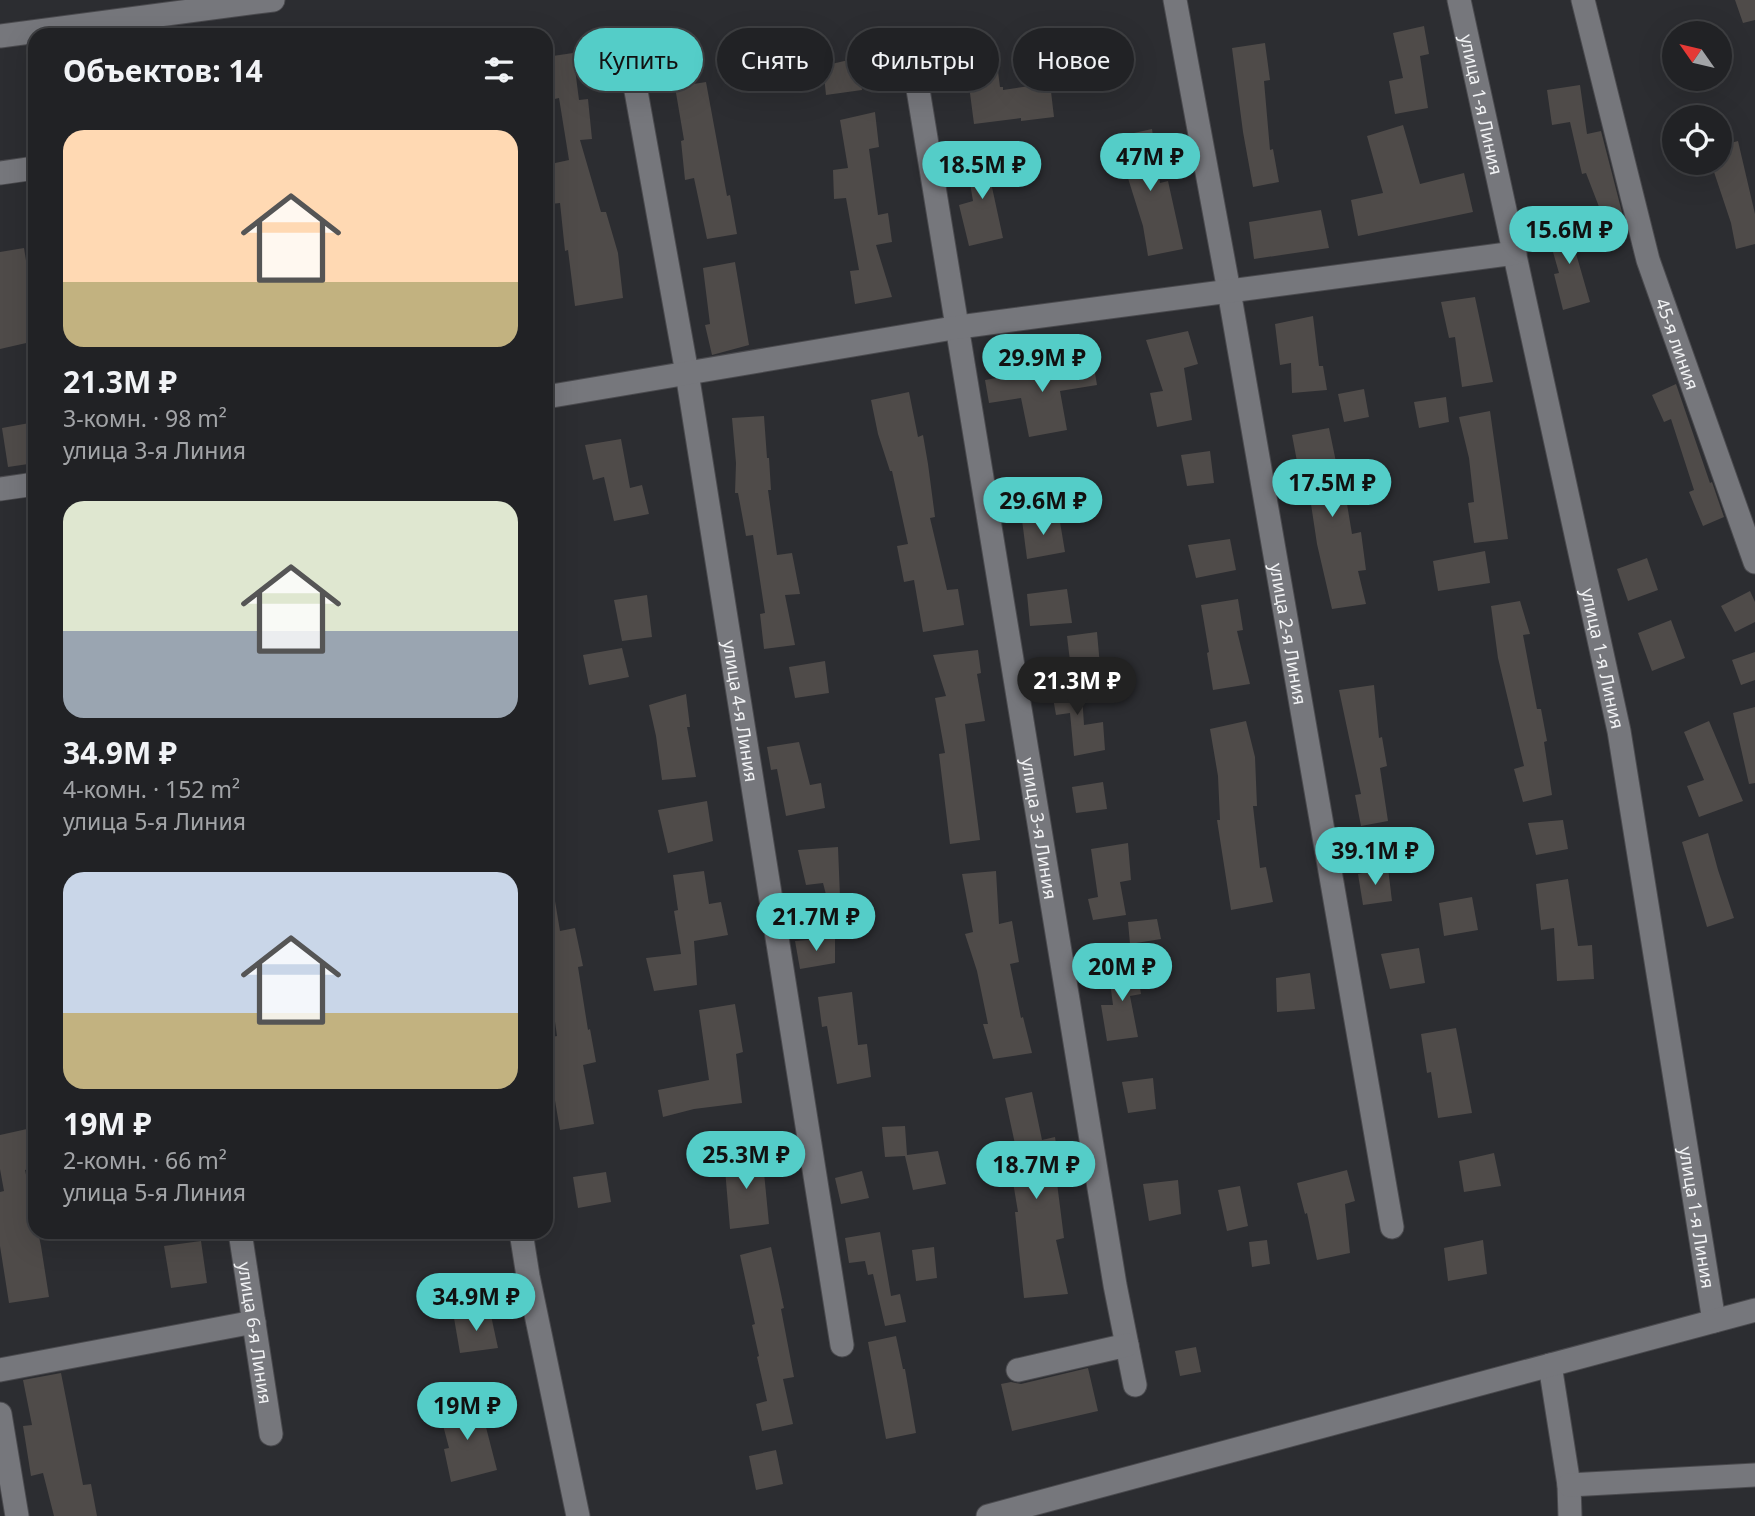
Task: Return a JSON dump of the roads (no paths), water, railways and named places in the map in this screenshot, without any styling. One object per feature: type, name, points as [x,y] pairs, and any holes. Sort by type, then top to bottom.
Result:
[{"type":"street","points":[[61,28],[273,0]]},
{"type":"street","name":"улица 2-я Линия","points":[[1175,0],[1229,291],[1392,1227]]},
{"type":"street","name":"улица 1-я Линия","points":[[1459,0],[1619,731],[1714,1321]]},
{"type":"street","name":"45-я линия","points":[[1583,0],[1648,260],[1755,562]]},
{"type":"street","points":[[0,36],[28,32]]},
{"type":"street","name":"улица 4-я Линия","points":[[636,91],[687,373],[842,1345]]},
{"type":"street","name":"улица 3-я Линия","points":[[919,91],[1115,1285],[1135,1385]]},
{"type":"street","points":[[0,173],[28,169]]},
{"type":"street","points":[[553,396],[959,327],[1515,253]]},
{"type":"street","points":[[0,489],[28,485]]},
{"type":"street","name":"улица 6-я Линия","points":[[241,1239],[271,1434]]},
{"type":"street","points":[[522,1239],[578,1516]]},
{"type":"street","points":[[988,1516],[1755,1310]]},
{"type":"street","points":[[0,1370],[254,1322]]},
{"type":"street","points":[[1018,1370],[1127,1345]]},
{"type":"street","points":[[1550,1365],[1569,1485],[1570,1516]]},
{"type":"street","points":[[0,1414],[17,1516]]},
{"type":"street","points":[[1569,1485],[1755,1475]]}]
